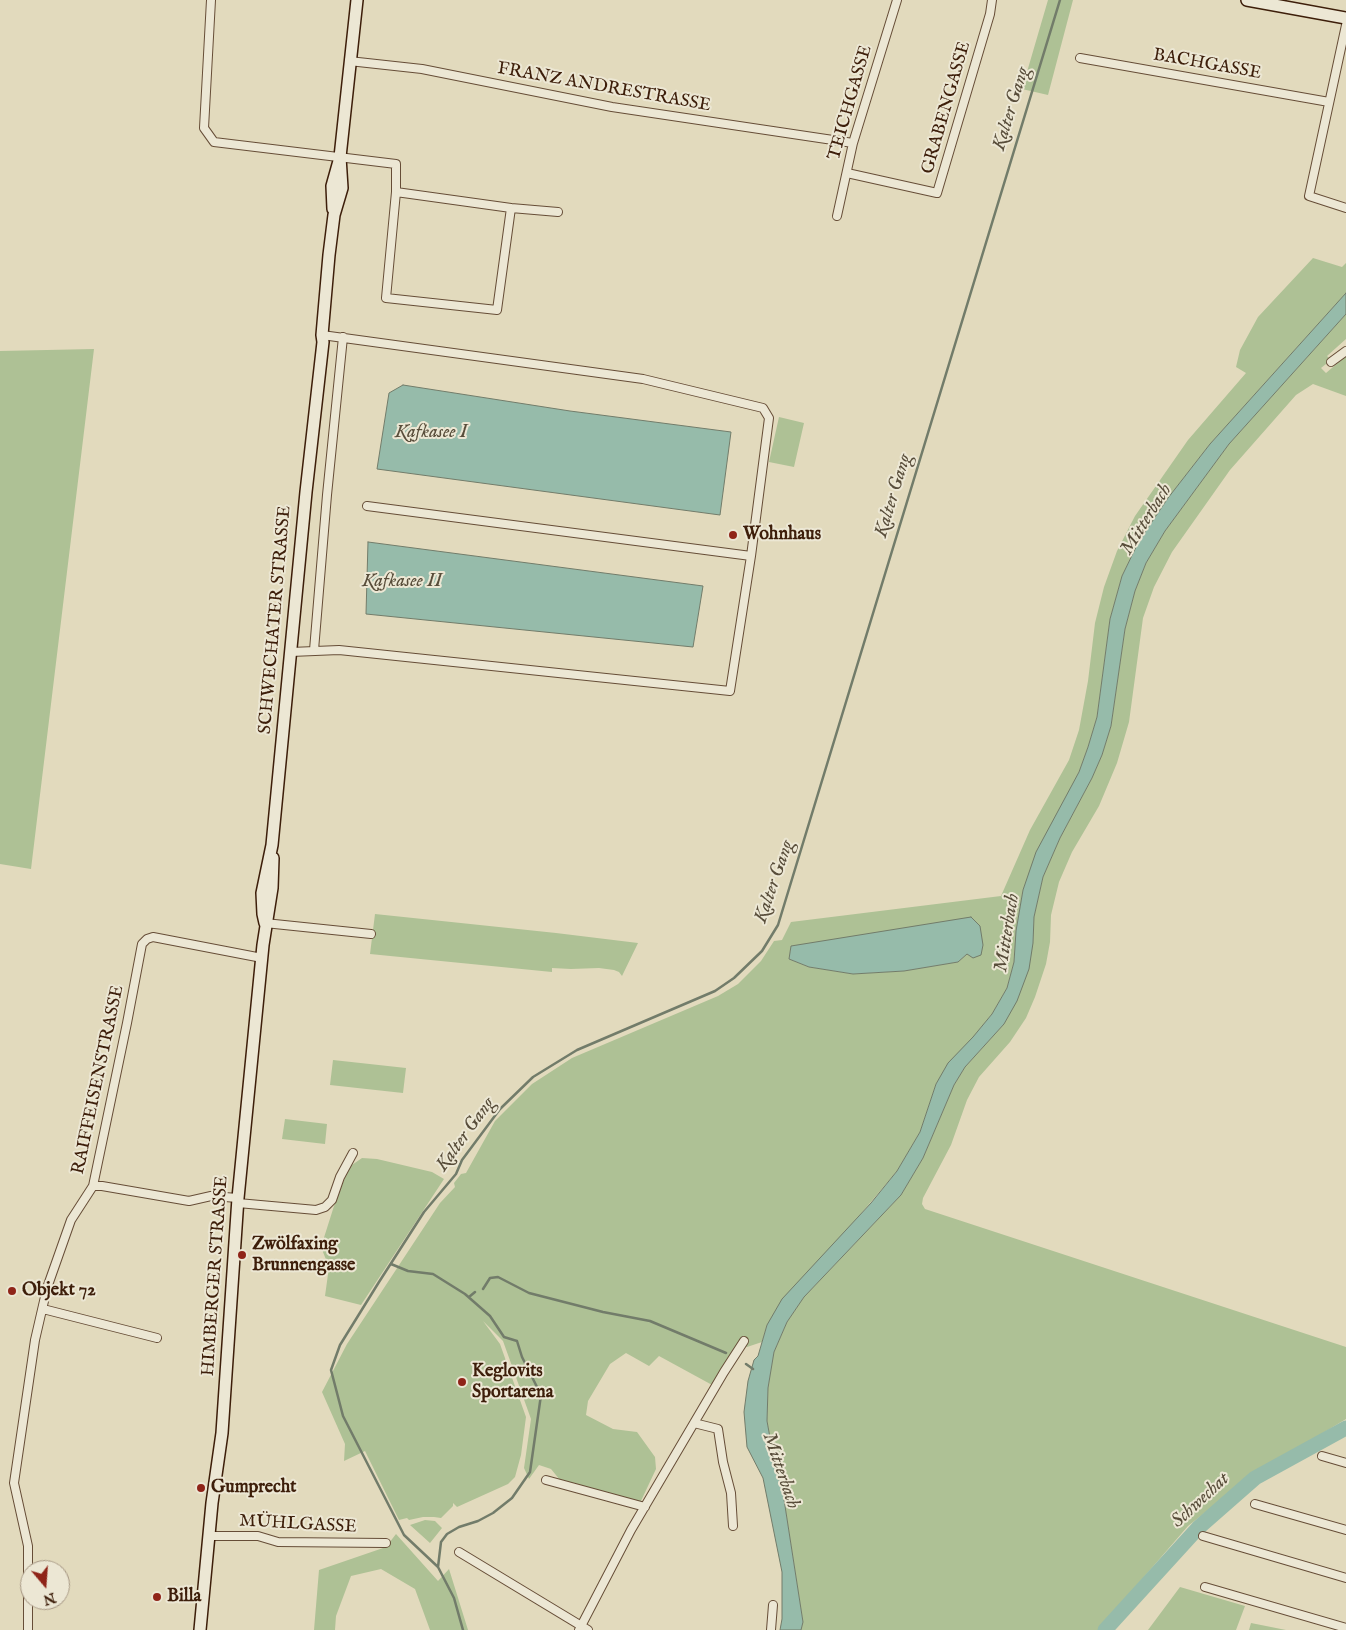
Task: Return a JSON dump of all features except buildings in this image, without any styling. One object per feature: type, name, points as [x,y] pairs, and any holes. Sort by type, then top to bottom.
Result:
[{"type":"main road","name":"SCHWECHATER STRASSE","points":[[265,923],[262,893],[272,846],[323,342],[322,334],[329,256],[334,215],[342,188],[340,158],[357,0]]},
{"type":"main road","points":[[1247,0],[1346,18]]},
{"type":"main road","name":"HIMBERGER STRASSE","points":[[200,1630],[222,1433],[238,1201],[265,923]]},
{"type":"street","points":[[211,0],[204,128],[214,142],[396,164],[396,192],[386,298],[497,310],[511,208]]},
{"type":"street","name":"TEICHGASSE","points":[[837,216],[853,143],[897,0]]},
{"type":"street","name":"GRABENGASSE","points":[[847,173],[937,193],[990,14],[992,0]]},
{"type":"street","points":[[1346,25],[1309,196],[1346,208]]},
{"type":"street","name":"BACHGASSE","points":[[1080,58],[1329,102]]},
{"type":"street","name":"FRANZ ANDRESTRASSE","points":[[349,61],[422,69],[612,107],[853,143]]},
{"type":"street","points":[[396,192],[511,208],[558,212]]},
{"type":"street","points":[[291,652],[339,650],[730,691],[770,418],[763,408],[643,379],[322,334]]},
{"type":"street","points":[[314,650],[326,508],[344,337]]},
{"type":"street","points":[[1332,362],[1346,351]]},
{"type":"street","points":[[367,506],[750,556]]},
{"type":"street","points":[[265,923],[372,934]]},
{"type":"street","name":"RAIFFEISENSTRASSE","points":[[28,1630],[28,1546],[14,1483],[35,1340],[47,1288],[71,1220],[92,1186],[128,1023],[142,944],[147,939],[153,937],[262,958]]},
{"type":"street","points":[[92,1186],[102,1186],[189,1201],[211,1196],[316,1210],[325,1207],[332,1200],[340,1177],[353,1153]]},
{"type":"street","points":[[43,1309],[157,1338]]},
{"type":"street","points":[[459,1552],[583,1629],[645,1507],[744,1341]]},
{"type":"street","points":[[694,1423],[718,1430],[723,1462],[731,1493],[733,1526]]},
{"type":"street","points":[[1322,1456],[1346,1463]]},
{"type":"street","points":[[546,1480],[645,1507]]},
{"type":"street","points":[[1255,1504],[1346,1530]]},
{"type":"street","name":"MÜHLGASSE","points":[[209,1536],[258,1536],[278,1542],[386,1543]]},
{"type":"street","points":[[1202,1536],[1346,1578]]},
{"type":"street","points":[[1205,1587],[1346,1628]]},
{"type":"street","points":[[771,1630],[772,1605]]},
{"type":"shaded area","points":[[1048,0],[1073,0],[1048,95],[1022,89]]},
{"type":"shaded area","points":[[1313,258],[1342,267],[1346,263],[1346,293],[1210,444],[1168,498],[1139,541],[1122,576],[1110,619],[1097,717],[1088,747],[1079,772],[1023,890],[1016,931],[1014,962],[1007,988],[992,1014],[936,1084],[920,1132],[897,1171],[767,1325],[762,1342],[747,1347],[738,1345],[714,1386],[659,1356],[649,1366],[626,1353],[610,1364],[588,1401],[586,1415],[613,1429],[637,1432],[655,1457],[656,1469],[640,1503],[560,1480],[551,1469],[539,1465],[529,1479],[524,1468],[531,1419],[503,1341],[483,1321],[500,1344],[526,1417],[521,1455],[515,1477],[508,1484],[457,1507],[453,1503],[453,1506],[441,1518],[423,1517],[399,1520],[365,1451],[344,1461],[345,1444],[322,1392],[347,1344],[440,1203],[455,1187],[454,1183],[461,1174],[466,1173],[495,1121],[532,1084],[572,1058],[718,996],[738,984],[761,961],[774,941],[782,940],[791,922],[1001,896],[1030,830],[1069,760],[1079,730],[1088,681],[1095,623],[1104,587],[1117,551],[1135,516],[1188,440],[1246,373],[1236,367],[1240,350],[1258,317]],"holes":[[[983,945],[967,954],[958,962],[904,971],[853,974],[809,967],[789,959],[791,946]]]},
{"type":"shaded area","points":[[1346,314],[1346,339],[1327,356],[1331,360],[1321,368],[1326,373],[1346,356],[1346,396],[1313,384],[1296,395],[1230,470],[1172,552],[1154,587],[1143,618],[1129,722],[1117,763],[1099,806],[1072,852],[1059,882],[1051,915],[1050,942],[1046,964],[1035,997],[1026,1018],[1010,1042],[979,1077],[967,1100],[951,1145],[923,1198],[922,1204],[925,1209],[1346,1347],[1346,1419],[1250,1477],[1188,1526],[1098,1630],[801,1630],[803,1622],[783,1493],[775,1465],[767,1421],[768,1388],[774,1352],[787,1322],[804,1297],[901,1195],[923,1158],[954,1085],[965,1067],[1004,1024],[1033,943],[1034,917],[1043,877],[1060,838],[1092,778],[1111,726],[1125,629],[1135,591],[1146,563],[1165,531],[1229,444]]},
{"type":"shaded area","points":[[94,349],[31,869],[0,864],[0,351]]},
{"type":"shaded area","points":[[779,417],[804,423],[794,467],[769,462]]},
{"type":"shaded area","points":[[375,914],[638,943],[622,976],[614,970],[599,968],[552,968],[552,972],[370,954]]},
{"type":"shaded area","points":[[333,1060],[406,1068],[403,1093],[330,1085]]},
{"type":"shaded area","points":[[285,1119],[327,1124],[325,1144],[282,1139]]},
{"type":"shaded area","points":[[362,1158],[377,1159],[432,1172],[444,1179],[361,1305],[325,1296],[329,1267],[321,1247],[349,1167]]},
{"type":"shaded area","points":[[425,1520],[435,1521],[442,1528],[430,1543],[410,1525]]},
{"type":"shaded area","points":[[396,1534],[438,1581],[449,1569],[468,1630],[430,1630],[415,1589],[381,1569],[351,1576],[336,1616],[335,1630],[314,1630],[319,1570],[386,1547]]},
{"type":"shaded area","points":[[1180,1587],[1245,1606],[1236,1630],[1148,1630]]},
{"type":"shaded area","points":[[1251,1623],[1286,1630],[1249,1630]]},
{"type":"water","points":[[1346,293],[1346,314],[1229,444],[1165,531],[1146,563],[1135,591],[1125,629],[1111,726],[1092,778],[1060,838],[1043,877],[1034,917],[1029,969],[1017,1001],[1004,1024],[965,1067],[954,1085],[923,1158],[901,1195],[804,1297],[787,1322],[774,1352],[768,1388],[767,1421],[775,1465],[783,1493],[803,1622],[801,1630],[780,1630],[782,1619],[782,1572],[763,1478],[747,1447],[744,1412],[748,1381],[767,1325],[782,1299],[871,1203],[897,1171],[920,1132],[936,1084],[948,1063],[992,1014],[1007,988],[1014,962],[1016,931],[1023,890],[1036,852],[1079,772],[1088,747],[1097,717],[1110,619],[1122,576],[1139,541],[1168,498],[1210,444]]},
{"type":"water","name":"Kafkasee I","points":[[403,385],[570,411],[731,432],[720,515],[377,469],[389,393]]},
{"type":"water","name":"Kafkasee II","points":[[368,542],[703,586],[693,647],[366,614]]},
{"type":"water","points":[[971,917],[980,926],[983,945],[981,955],[973,958],[967,954],[958,962],[904,971],[853,974],[809,967],[789,959],[791,946]]},
{"type":"waterway","name":"Kalter Gang","points":[[463,1630],[454,1598],[438,1567],[404,1535],[343,1416],[331,1370],[340,1345],[424,1212],[456,1174],[462,1160],[500,1109],[533,1077],[577,1050],[715,991],[734,978],[762,951],[778,925],[1060,0]]},
{"type":"waterway","points":[[391,1264],[408,1271],[433,1274],[465,1294],[490,1316],[504,1337],[517,1341],[522,1357],[541,1395],[530,1472],[512,1498],[493,1513],[447,1534],[441,1542],[438,1567]]},
{"type":"waterway","points":[[483,1289],[490,1278],[498,1277],[529,1293],[603,1312],[650,1321],[726,1353]]},
{"type":"waterway","points":[[469,1297],[475,1292]]},
{"type":"waterway","points":[[746,1364],[753,1369]]},
{"type":"waterway","name":"Schwechat","points":[[1105,1630],[1198,1528],[1255,1478],[1346,1428]]},
{"type":"place","name":"Wohnhaus","points":[[733,535]]},
{"type":"place","name":"Zwölfaxing Brunnengasse","points":[[242,1255]]},
{"type":"place","name":"Objekt 72","points":[[12,1291]]},
{"type":"place","name":"Keglovits Sportarena","points":[[462,1382]]},
{"type":"place","name":"Gumprecht","points":[[201,1488]]},
{"type":"place","name":"Billa","points":[[157,1597]]},
{"type":"water label","name":"Mitterbach","points":[[1147,520]]},
{"type":"water label","name":"Mitterbach","points":[[1008,933]]},
{"type":"water label","name":"Mitterbach","points":[[780,1471]]}]
